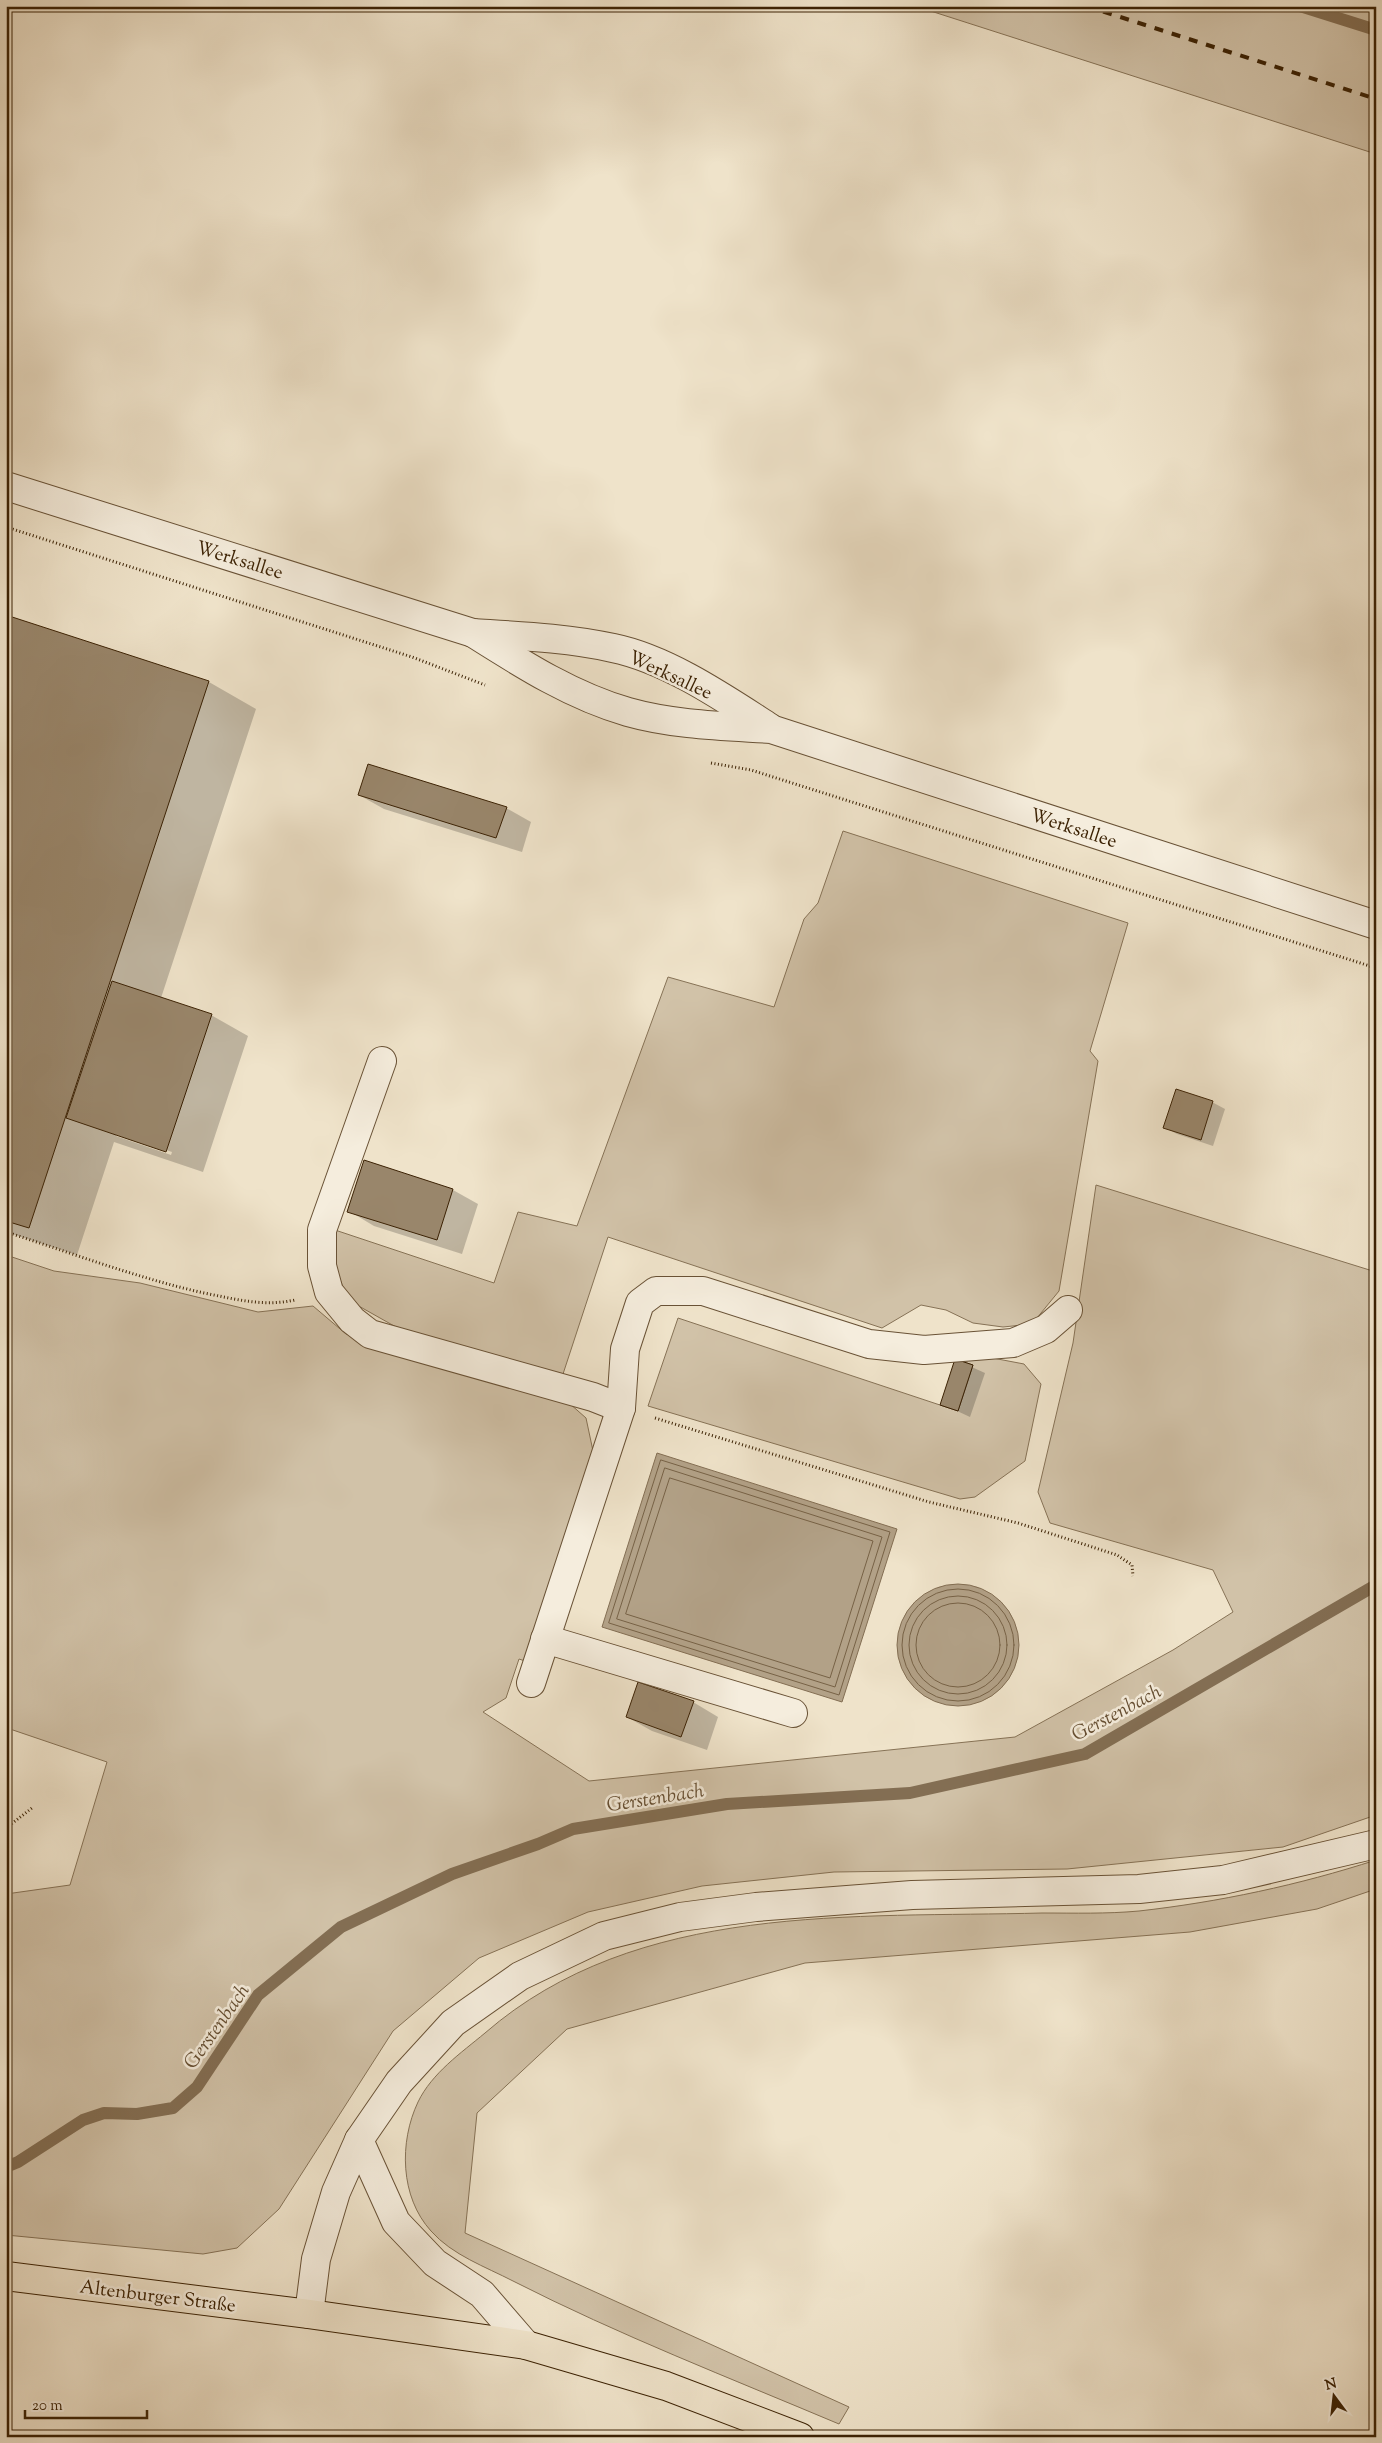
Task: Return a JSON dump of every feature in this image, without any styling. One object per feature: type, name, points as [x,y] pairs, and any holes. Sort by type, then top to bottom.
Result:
[{"type":"main road","name":"Altenburger Straße","points":[[6,2276],[309,2314],[526,2345],[666,2386],[800,2437]]},
{"type":"street","name":"Werksallee","points":[[6,486],[473,633],[552,680],[591,700],[622,710],[705,724],[771,729],[1376,924]]},
{"type":"street","name":"Werksallee","points":[[473,633],[540,637],[615,648],[654,662],[693,682],[736,705],[771,729]]},
{"type":"street","points":[[382,1061],[322,1230],[322,1266],[329,1292],[352,1320],[370,1334],[593,1397],[621,1408]]},
{"type":"street","points":[[530,1683],[621,1408],[625,1349],[640,1303],[656,1291],[704,1291],[870,1344],[924,1350],[1013,1343],[1046,1329],[1068,1310]]},
{"type":"street","points":[[545,1639],[793,1713]]},
{"type":"street","points":[[309,2314],[316,2259],[336,2192],[360,2140],[400,2082],[453,2023],[520,1976],[604,1936],[680,1918],[756,1907],[912,1895],[1138,1889],[1223,1880],[1376,1844]]},
{"type":"street","points":[[360,2140],[396,2222],[434,2263],[482,2294],[526,2345]]},
{"type":"path","points":[[6,1232],[168,1285],[252,1303],[277,1304],[329,1292]]},
{"type":"path","points":[[621,1408],[929,1502],[1018,1523],[1117,1555],[1132,1565],[1133,1576]]},
{"type":"path","points":[[6,1828],[32,1808]]},
{"type":"shaded area","points":[[915,6],[1376,6],[1376,154]]},
{"type":"shaded area","points":[[843,831],[1128,923],[1090,1051],[1098,1061],[1059,1291],[1032,1324],[1003,1327],[973,1323],[946,1310],[921,1305],[882,1328],[608,1237],[563,1374],[551,1373],[490,1358],[396,1327],[348,1300],[333,1261],[332,1229],[494,1283],[518,1212],[577,1226],[668,977],[774,1007],[804,919],[818,903]]},
{"type":"shaded area","points":[[1096,1185],[1376,1272],[1376,1815],[1283,1847],[1067,1869],[834,1872],[702,1886],[588,1912],[479,1958],[393,2031],[279,2209],[237,2248],[203,2254],[6,2235],[6,1894],[70,1885],[107,1762],[7,1728],[6,1731],[6,1255],[54,1271],[140,1283],[258,1312],[313,1306],[346,1334],[569,1403],[586,1418],[593,1451],[528,1662],[519,1659],[506,1698],[483,1712],[589,1781],[1015,1737],[1173,1650],[1233,1612],[1213,1570],[1050,1523],[1038,1492],[1073,1343]]},
{"type":"shaded area","points":[[678,1318],[958,1411],[973,1365],[955,1359],[961,1352],[1024,1364],[1041,1384],[1025,1461],[975,1497],[960,1499],[648,1406]]},
{"type":"shaded area","points":[[1376,1860],[1376,1889],[1317,1909],[1190,1932],[805,1963],[567,2029],[477,2113],[465,2233],[849,2407],[839,2424],[593,2320],[470,2260],[449,2247],[431,2231],[413,2202],[408,2186],[406,2169],[408,2134],[418,2102],[431,2082],[448,2064],[485,2033],[545,1990],[610,1959],[679,1938],[750,1925],[824,1918],[1139,1911],[1229,1898],[1288,1885]]},
{"type":"water","points":[[657,1453],[897,1529],[842,1702],[602,1627]]},
{"type":"water","points":[[958,1584],[970,1585],[981,1589],[992,1594],[1001,1602],[1009,1611],[1014,1622],[1018,1633],[1018,1657],[1014,1668],[1009,1679],[1001,1688],[992,1696],[981,1701],[970,1705],[958,1706],[946,1705],[935,1701],[924,1696],[915,1688],[907,1679],[902,1668],[898,1657],[897,1645],[898,1633],[902,1622],[907,1611],[915,1602],[924,1594],[935,1589],[946,1585]]},
{"type":"building","points":[[6,615],[209,681],[29,1228],[6,1221]]},
{"type":"building","points":[[368,764],[507,807],[496,838],[358,795]]},
{"type":"building","points":[[112,981],[212,1014],[166,1152],[66,1118]]},
{"type":"building","points":[[1176,1089],[1213,1101],[1201,1140],[1163,1128]]},
{"type":"building","points":[[364,1160],[453,1189],[437,1240],[347,1212]]},
{"type":"building","points":[[955,1359],[973,1365],[958,1411],[940,1405]]},
{"type":"building","points":[[638,1682],[694,1701],[681,1737],[626,1717]]},
{"type":"waterway","points":[[1300,6],[1376,30]]},
{"type":"waterway","name":"Gerstenbach","points":[[6,2167],[18,2162],[83,2120],[104,2113],[137,2114],[173,2108],[197,2087],[258,1995],[341,1927],[452,1874],[538,1844],[573,1829],[727,1804],[910,1793],[1085,1754],[1376,1585]]},
{"type":"railway","points":[[1086,6],[1376,99]]}]
